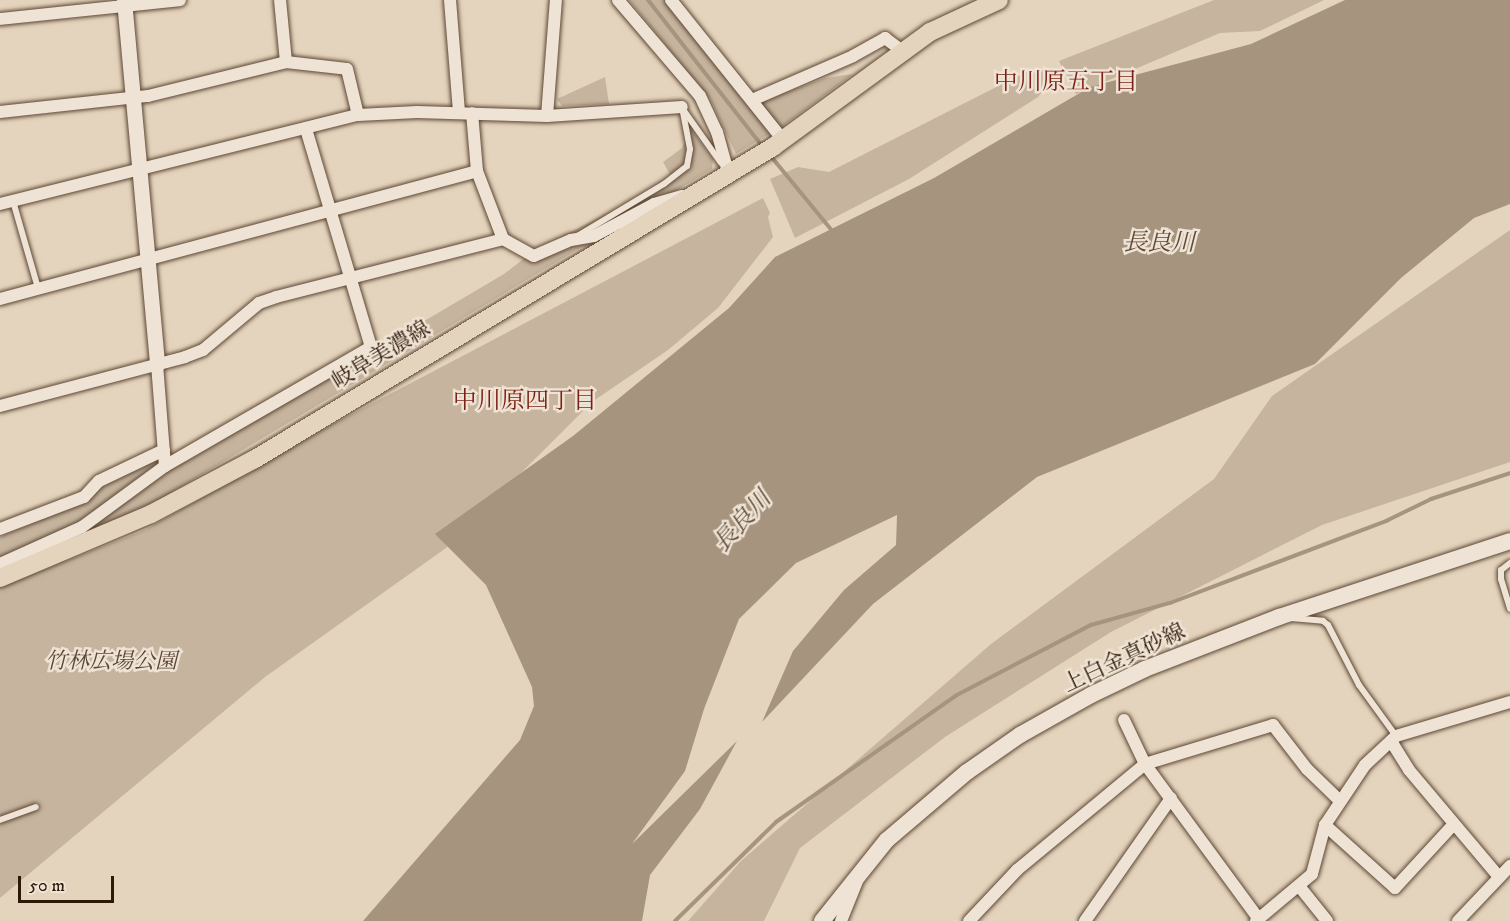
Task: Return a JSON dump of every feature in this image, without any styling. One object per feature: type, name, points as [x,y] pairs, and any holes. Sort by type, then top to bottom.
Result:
[{"type":"main road","name":"岐阜美濃線","points":[[0,578],[151,514],[255,459],[778,143],[829,109],[902,50],[999,0]]},
{"type":"main road","name":"上白金真砂線","points":[[822,921],[859,872],[887,840],[967,772],[1020,735],[1145,669],[1279,617],[1510,541]]},
{"type":"street","points":[[0,19],[124,3],[180,0]]},
{"type":"street","points":[[280,0],[286,62]]},
{"type":"street","points":[[450,0],[466,113],[477,171],[504,239],[534,256],[571,240],[594,236],[654,204],[694,193]]},
{"type":"street","points":[[547,116],[556,0]]},
{"type":"street","points":[[618,0],[700,96],[735,168]]},
{"type":"street","points":[[671,0],[752,100],[778,143]]},
{"type":"street","points":[[124,3],[165,466]]},
{"type":"street","points":[[752,100],[853,56],[885,38],[902,50]]},
{"type":"street","points":[[0,112],[133,98],[286,62],[347,69],[358,115]]},
{"type":"street","points":[[0,204],[358,115],[466,113],[547,116],[682,107]]},
{"type":"street","points":[[0,564],[82,527],[165,466],[371,347],[306,129]]},
{"type":"street","points":[[0,299],[477,171]]},
{"type":"street","points":[[0,406],[157,365],[203,350],[259,303],[504,239]]},
{"type":"street","points":[[0,529],[84,497],[99,481],[164,450]]},
{"type":"street","points":[[1124,720],[1145,764],[1172,798],[1257,920],[1299,886],[1318,863],[1325,825],[1365,765],[1394,738],[1510,702]]},
{"type":"street","points":[[969,921],[1017,870],[1145,764],[1273,725],[1307,769],[1340,801]]},
{"type":"street","points":[[1394,738],[1409,770],[1499,877]]},
{"type":"street","points":[[1085,921],[1172,798]]},
{"type":"street","points":[[1325,825],[1395,888],[1453,825]]},
{"type":"street","points":[[1458,921],[1510,866]]},
{"type":"street","points":[[841,921],[859,872]]},
{"type":"street","points":[[1299,886],[1326,921]]},
{"type":"lane","points":[[682,107],[735,168]]},
{"type":"lane","points":[[571,240],[664,184],[687,166],[690,149],[682,107]]},
{"type":"lane","points":[[13,201],[38,288]]},
{"type":"lane","points":[[1510,563],[1501,570],[1501,579],[1510,609]]},
{"type":"lane","points":[[1279,617],[1323,621],[1328,625],[1359,685],[1394,738]]},
{"type":"lane","points":[[0,820],[36,807]]},
{"type":"green space","points":[[629,0],[665,0],[749,106],[825,78],[853,74],[784,125],[736,154],[710,99]]},
{"type":"green space","points":[[1214,0],[1324,0],[1260,31],[1220,33],[1076,94],[1059,61]]},
{"type":"green space","points":[[1049,70],[1053,77],[1038,97],[909,179],[795,238],[770,179],[798,167],[829,172],[1026,72]]},
{"type":"green space","points":[[605,77],[609,104],[562,106],[557,99]]},
{"type":"green space","points":[[691,129],[713,159],[712,169],[149,506],[0,570],[0,537],[89,500],[100,488],[169,454],[187,461],[504,274],[535,250],[673,180],[663,162],[682,148]]},
{"type":"green space","name":"竹林広場公園","points":[[763,198],[770,213],[768,217],[773,237],[718,308],[668,350],[592,402],[446,548],[265,677],[0,898],[0,587],[145,530],[333,424]]},
{"type":"green space","points":[[1510,230],[1510,462],[1322,525],[1111,632],[945,737],[800,848],[764,921],[688,921],[741,861],[991,644],[1214,479],[1272,396]]},
{"type":"water","name":"長良川","points":[[1345,0],[1510,0],[1510,204],[1474,218],[1401,278],[1315,364],[1037,477],[873,604],[762,722],[793,651],[844,590],[896,545],[897,515],[796,563],[739,619],[704,709],[685,771],[632,844],[737,741],[700,809],[650,875],[642,921],[363,921],[520,740],[534,706],[532,687],[486,585],[435,534],[573,436],[729,308],[775,257],[934,178],[1090,87],[1251,44]]},
{"type":"waterway","points":[[648,0],[762,146]]},
{"type":"waterway","points":[[769,154],[833,232]]},
{"type":"waterway","points":[[675,921],[776,822],[955,696],[1091,625],[1170,603],[1388,520],[1431,499],[1510,473]]},
{"type":"district","name":"中川原五丁目","points":[[1066,83]]},
{"type":"district","name":"中川原四丁目","points":[[525,402]]}]
